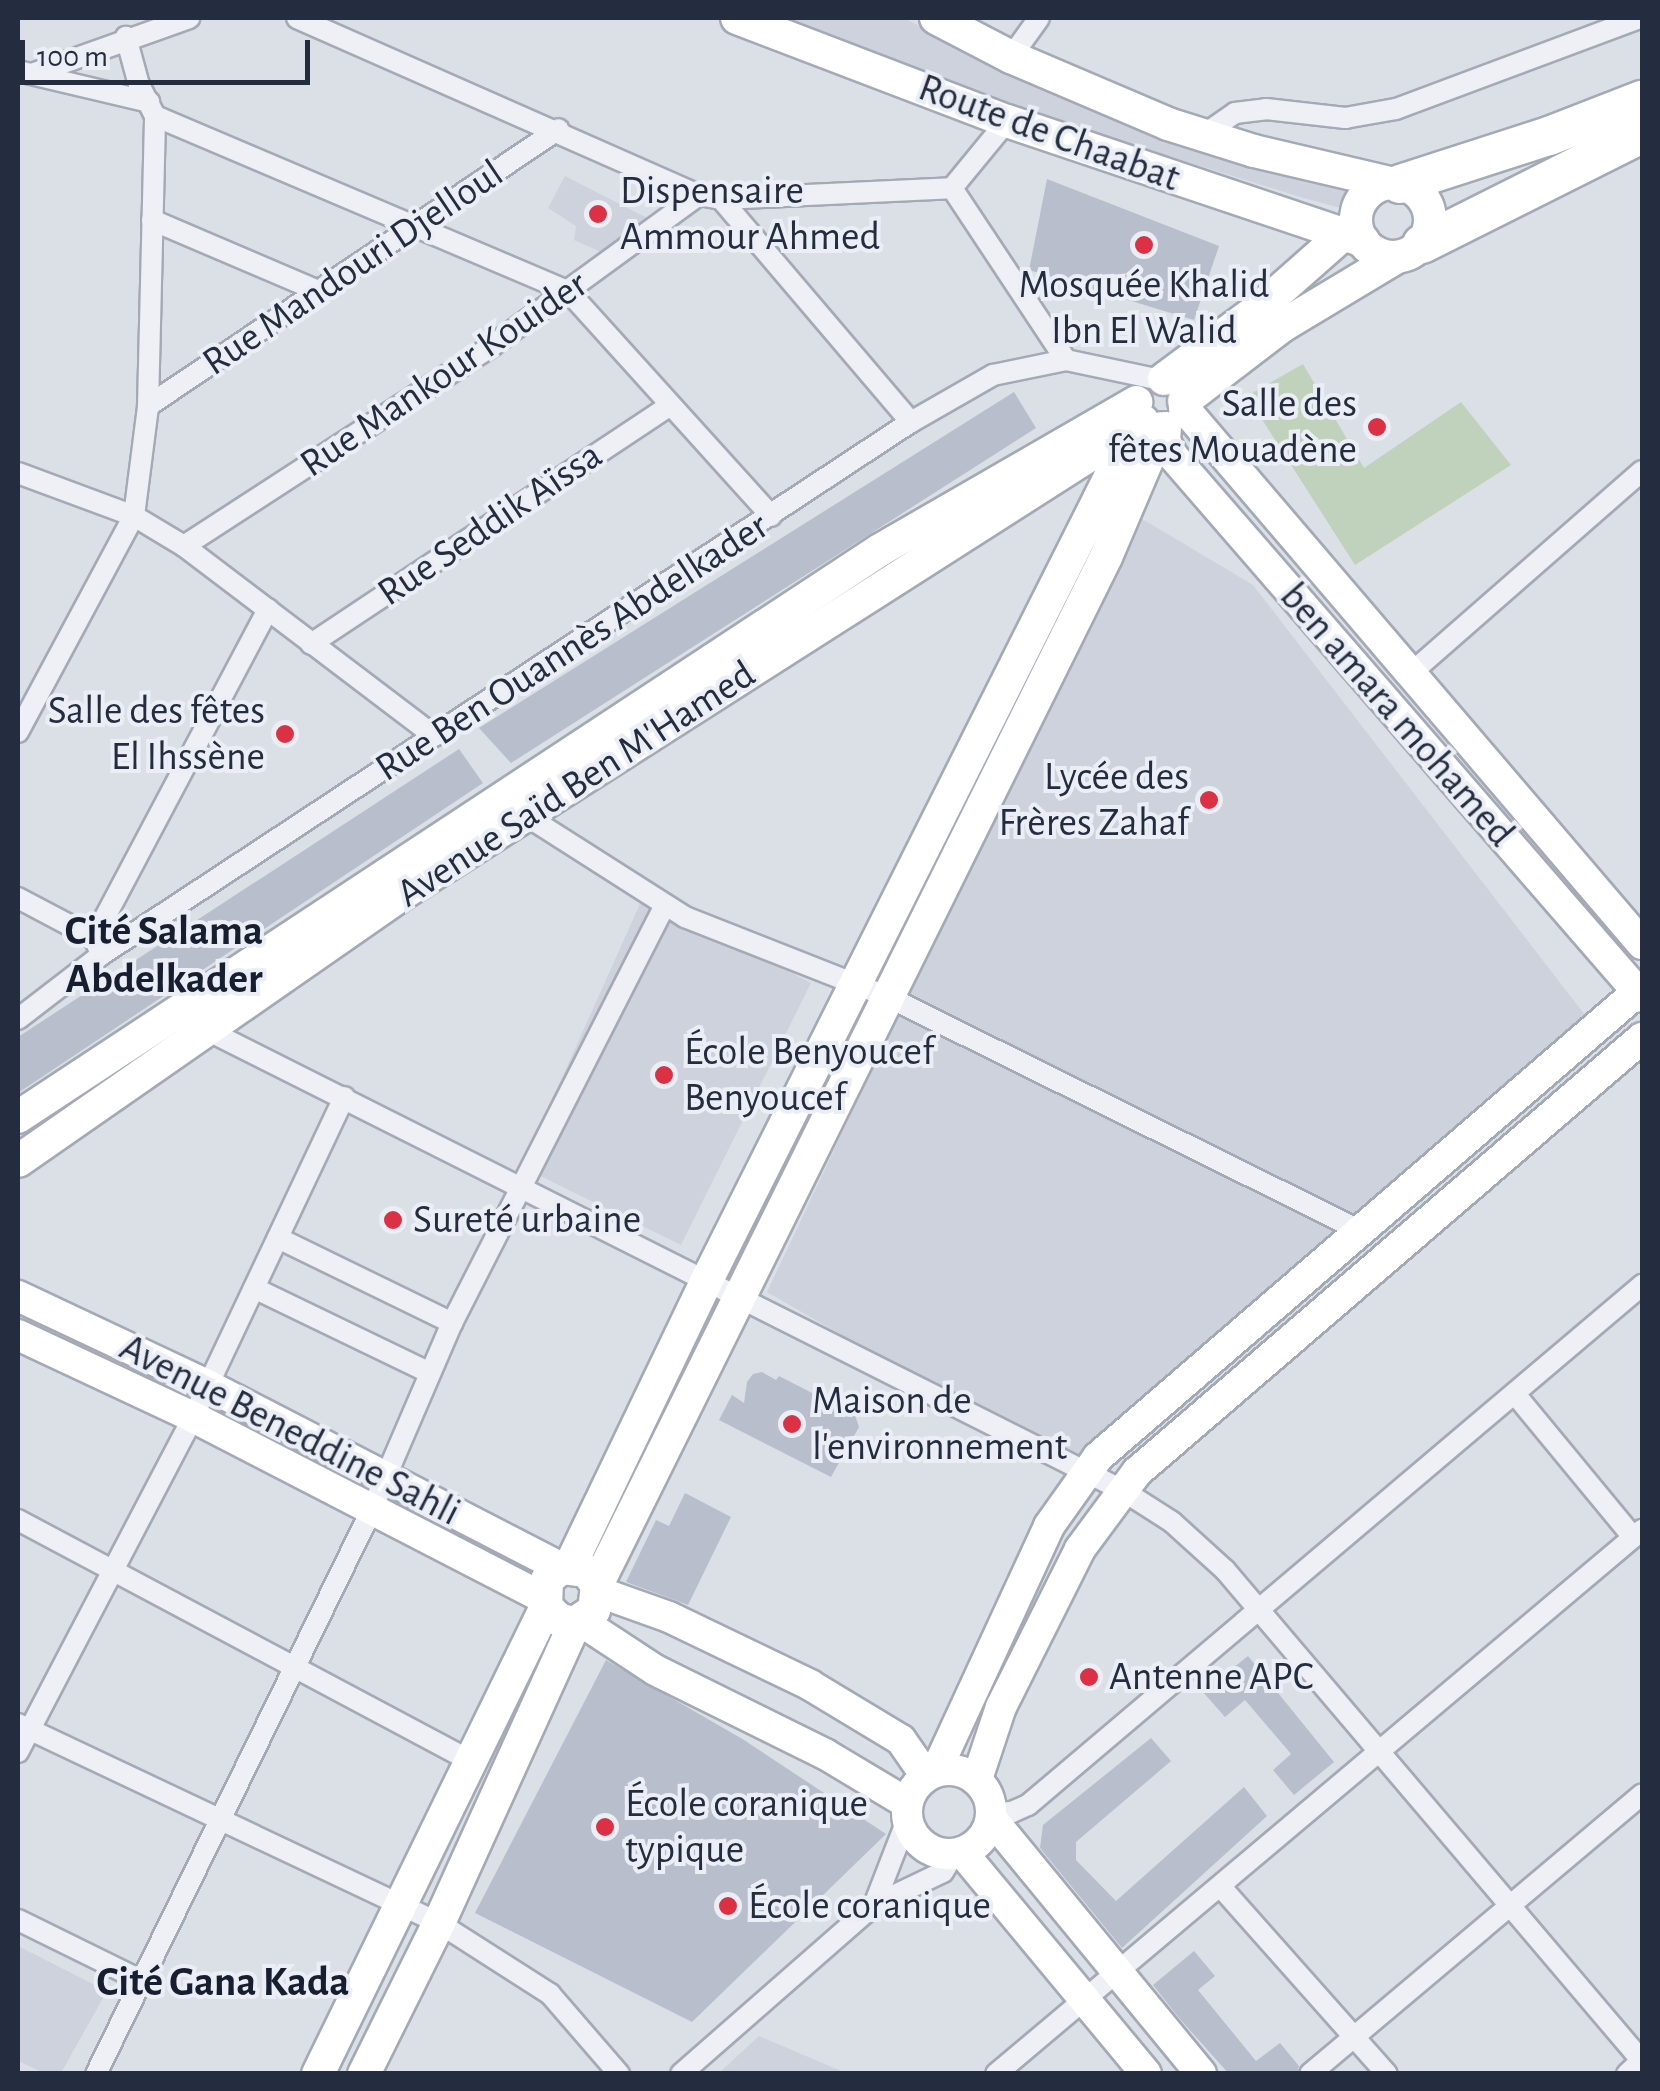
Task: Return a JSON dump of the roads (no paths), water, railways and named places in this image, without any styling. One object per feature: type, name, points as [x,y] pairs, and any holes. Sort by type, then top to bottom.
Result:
[{"type":"highway","points":[[1395,183],[1549,136],[1642,100]]},
{"type":"highway","points":[[1410,251],[1642,134]]},
{"type":"main road","name":"Route de Chaabat","points":[[737,18],[1261,210],[1354,233]]},
{"type":"main road","name":"Route de Chaabat","points":[[936,18],[1010,57],[1202,136],[1395,183]]},
{"type":"main road","points":[[1395,183],[1417,192],[1428,207],[1430,227],[1410,251],[1378,254],[1354,233],[1365,196],[1395,183]]},
{"type":"main road","points":[[1261,210],[1292,242],[1304,270]]},
{"type":"main road","name":"Avenue Saïd Ben M'Hamed","points":[[18,1117],[880,550],[1160,408],[1304,270],[1354,233]]},
{"type":"main road","name":"Avenue Saïd Ben M'Hamed","points":[[18,1161],[402,894],[1282,326],[1410,251]]},
{"type":"main road","points":[[364,2074],[440,1923],[562,1613],[547,1580],[565,1567],[854,987],[1029,675],[1106,557],[1160,408]]},
{"type":"main road","points":[[562,1613],[594,1610],[598,1589],[888,998],[1029,675]]},
{"type":"main road","points":[[565,1567],[586,1571],[598,1589]]},
{"type":"main road","points":[[318,2074],[403,1906],[469,1760],[562,1613]]},
{"type":"street","points":[[24,72],[189,18]]},
{"type":"street","points":[[297,18],[710,197],[911,422]]},
{"type":"street","points":[[1010,57],[1039,18]]},
{"type":"street","points":[[1202,136],[1235,114],[1266,110],[1345,118],[1396,109],[1639,18]]},
{"type":"street","points":[[18,732],[134,516],[148,406],[152,109],[139,85],[126,37]]},
{"type":"street","points":[[24,72],[152,109],[568,291],[771,516]]},
{"type":"street","points":[[710,197],[952,188],[1007,120]]},
{"type":"street","name":"Rue Mandouri Djelloul","points":[[148,406],[316,290],[420,226],[558,129]]},
{"type":"street","points":[[952,188],[1066,360]]},
{"type":"street","name":"Rue Mankour Kouider","points":[[184,546],[398,409],[710,197]]},
{"type":"street","points":[[152,220],[316,290]]},
{"type":"street","name":"Rue Ben Ouannès Abdelkader","points":[[18,1018],[98,946],[434,736],[911,422],[993,376],[1066,360],[1160,408]]},
{"type":"street","name":"Rue Seddik Aïssa","points":[[311,644],[669,406]]},
{"type":"street","name":"ben amara mohamed","points":[[1160,408],[1410,674],[1642,944]]},
{"type":"street","name":"ben amara mohamed","points":[[1160,408],[1165,441],[1172,455],[1641,992]]},
{"type":"street","points":[[1410,674],[1642,471]]},
{"type":"street","points":[[18,473],[134,516],[184,546],[434,736]]},
{"type":"street","points":[[18,898],[98,946],[268,608]]},
{"type":"street","points":[[525,815],[664,907],[888,998],[1359,1230]]},
{"type":"street","points":[[96,2074],[372,1511],[452,1323],[664,907]]},
{"type":"street","points":[[874,1905],[907,1812],[931,1773],[1049,1526],[1086,1472],[1132,1424],[1641,992]]},
{"type":"street","points":[[208,1030],[1122,1490],[1191,1537],[1259,1610],[1642,2060],[1627,2074]]},
{"type":"street","points":[[976,1779],[1001,1707],[1080,1549],[1122,1490],[1158,1452],[1642,1038]]},
{"type":"street","points":[[18,1752],[23,1727],[193,1417],[344,1097]]},
{"type":"street","points":[[278,1238],[452,1323]]},
{"type":"street","points":[[992,1816],[1028,1805],[1642,1285]]},
{"type":"street","points":[[254,1288],[430,1373]]},
{"type":"street","name":"Avenue Beneddine Sahli","points":[[18,1296],[207,1385],[565,1567]]},
{"type":"street","name":"Avenue Beneddine Sahli","points":[[18,1335],[193,1417],[562,1613],[655,1670],[825,1754],[907,1812]]},
{"type":"street","points":[[996,2074],[1377,1749],[1638,1534],[1514,1394]]},
{"type":"street","points":[[18,1520],[469,1760]]},
{"type":"street","points":[[598,1589],[687,1625],[810,1685],[902,1740],[931,1773]]},
{"type":"street","points":[[23,1727],[440,1923],[550,1994],[618,2074]]},
{"type":"street","points":[[931,1773],[957,1770],[976,1779],[988,1794],[992,1816],[1201,2074]]},
{"type":"street","points":[[1310,2074],[1642,1794]]},
{"type":"street","points":[[907,1812],[924,1846],[958,1853],[1146,2074]]},
{"type":"street","points":[[681,2074],[874,1905],[943,1872],[958,1853],[978,1842],[992,1816]]},
{"type":"street","points":[[1220,1886],[1387,2074]]},
{"type":"street","points":[[18,1920],[142,1981]]},
{"type":"place","name":"Dispensaire Ammour Ahmed","points":[[598,214]]},
{"type":"place","name":"Mosquée Khalid Ibn El Walid","points":[[1144,245]]},
{"type":"place","name":"Salle des fêtes Mouadène","points":[[1377,427]]},
{"type":"place","name":"Salle des fêtes El Ihssène","points":[[285,734]]},
{"type":"place","name":"Lycée des Frères Zahaf","points":[[1209,800]]},
{"type":"place","name":"École Benyoucef Benyoucef","points":[[664,1075]]},
{"type":"place","name":"Sureté urbaine","points":[[393,1220]]},
{"type":"place","name":"Maison de l'environnement","points":[[792,1424]]},
{"type":"place","name":"Antenne APC","points":[[1089,1677]]},
{"type":"place","name":"École coranique typique","points":[[605,1827]]},
{"type":"place","name":"École coranique","points":[[728,1906]]},
{"type":"district","name":"Cité Salama Abdelkader","points":[[164,955]]},
{"type":"district","name":"Cité Gana Kada","points":[[223,1982]]}]
